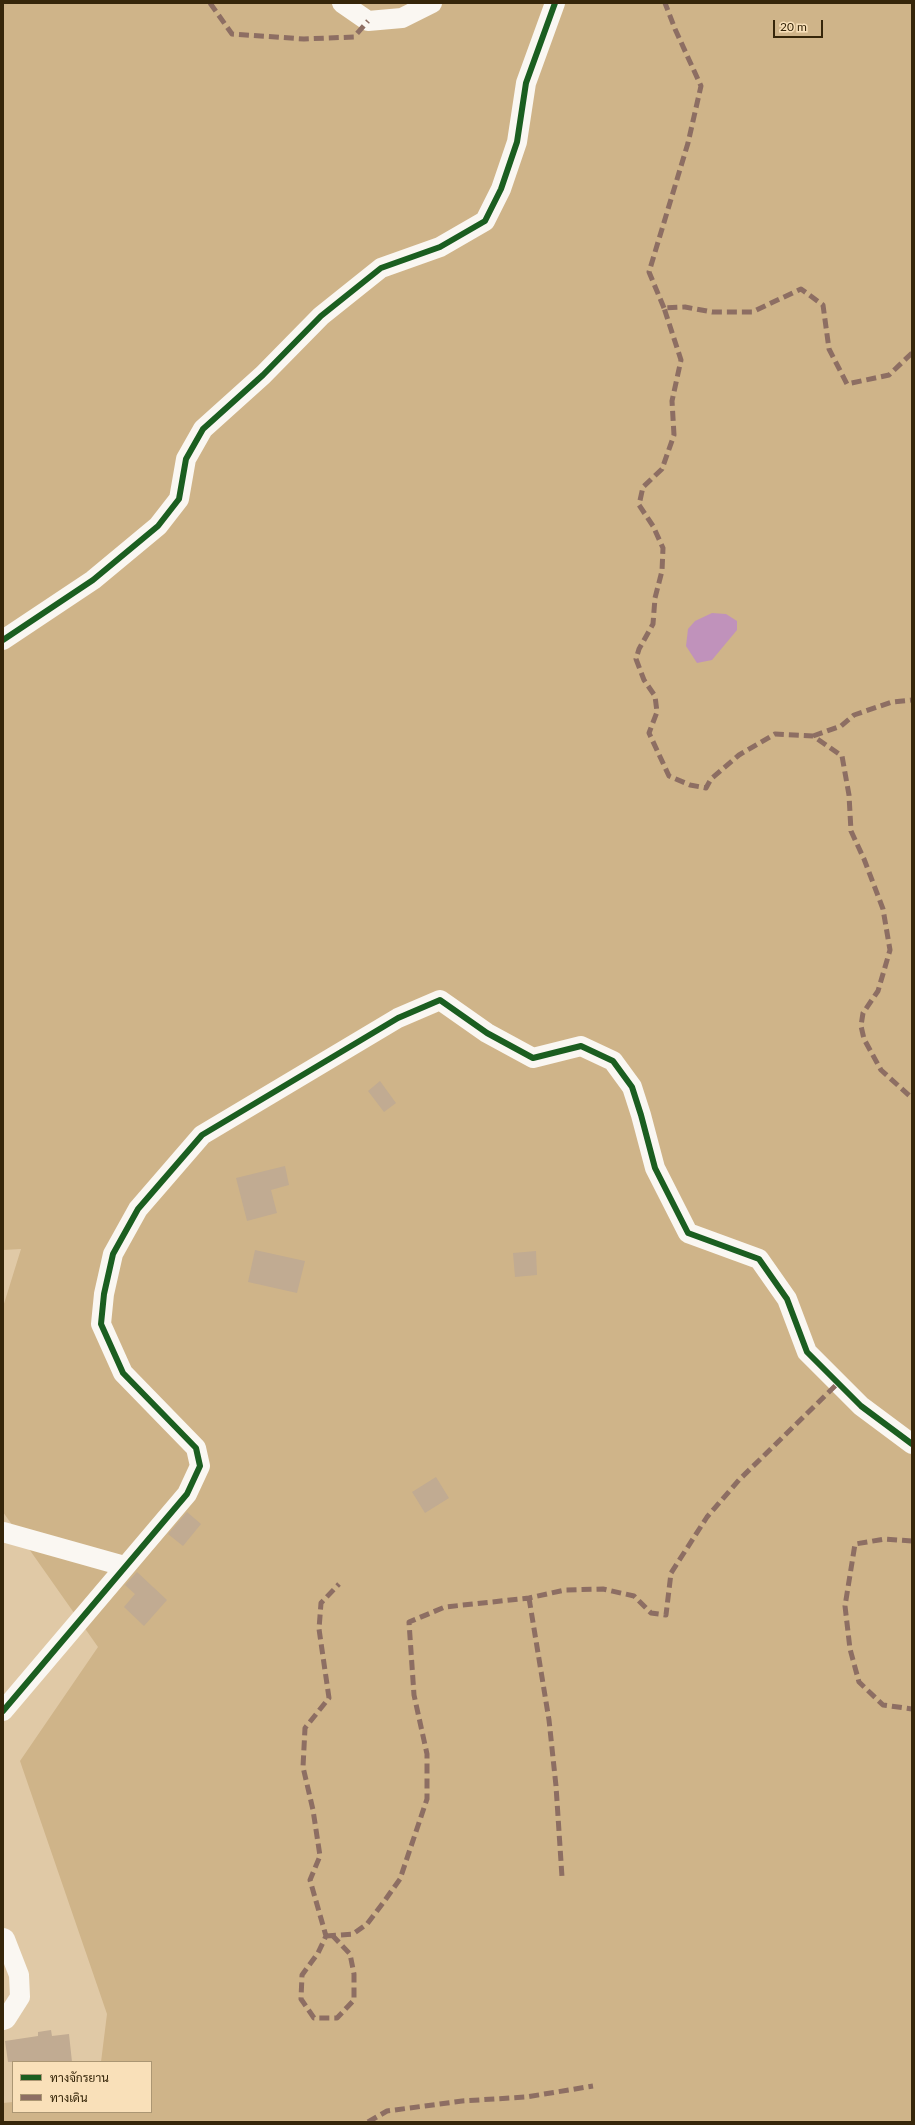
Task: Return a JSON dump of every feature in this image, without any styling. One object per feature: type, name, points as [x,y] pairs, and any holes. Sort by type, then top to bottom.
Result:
[{"type":"street","points":[[342,3],[368,21],[402,18],[432,3]]},
{"type":"street","points":[[3,640],[93,580],[158,526],[179,499],[186,459],[203,429],[263,375],[321,316],[381,268],[440,247],[485,221],[500,189],[517,142],[526,83],[555,3]]},
{"type":"street","points":[[5,1702],[187,1494],[200,1466],[196,1448],[123,1373],[101,1324],[104,1294],[113,1254],[134,1216],[202,1135],[398,1018],[440,1000],[487,1033],[533,1058],[581,1046],[613,1060],[632,1087],[655,1168],[688,1233],[759,1259],[787,1299],[807,1352],[861,1406],[912,1444]]},
{"type":"street","points":[[3,1532],[124,1566]]},
{"type":"street","points":[[3,1938],[5,1939],[18,1975],[20,1997],[6,2019],[3,2020]]},
{"type":"shaded area","points":[[3,3],[912,3],[912,2122],[3,2122],[3,2103],[12,2102],[12,2113],[152,2113],[152,2061],[101,2061],[107,2014],[20,1761],[98,1647],[3,1512],[3,1307],[21,1249],[3,1250]]},
{"type":"shaded area","points":[[712,613],[726,614],[737,621],[737,630],[712,660],[697,663],[686,646],[688,629],[695,621]]},
{"type":"building","points":[[380,1081],[396,1103],[384,1112],[368,1091]]},
{"type":"building","points":[[285,1166],[289,1185],[271,1190],[277,1213],[247,1221],[236,1178]]},
{"type":"building","points":[[255,1250],[305,1261],[297,1293],[248,1282]]},
{"type":"building","points":[[536,1251],[537,1275],[515,1277],[513,1253]]},
{"type":"building","points":[[436,1477],[449,1498],[425,1513],[412,1492]]},
{"type":"building","points":[[187,1512],[201,1524],[183,1546],[168,1534]]},
{"type":"building","points":[[137,1572],[167,1600],[144,1626],[124,1607],[135,1594],[125,1585]]},
{"type":"building","points":[[51,2030],[52,2036],[69,2034],[72,2061],[8,2062],[5,2041],[38,2036],[38,2032]]},
{"type":"marked path","points":[[210,3],[232,34],[304,39],[354,37],[368,21]]},
{"type":"marked path","points":[[664,308],[649,272],[688,143],[701,86],[665,3]]},
{"type":"marked path","points":[[912,353],[889,375],[847,384],[829,349],[823,305],[801,289],[752,312],[712,312],[685,307],[664,308],[681,360],[672,401],[674,435],[662,469],[643,487],[639,505],[653,526],[663,548],[662,571],[655,598],[653,624],[639,649],[636,659],[644,680],[655,696],[657,712],[649,733],[669,776],[690,785],[706,788],[711,779],[739,755],[775,734],[813,736],[842,756],[849,795],[851,831],[864,859],[883,909],[890,950],[878,991],[863,1013],[861,1026],[864,1039],[881,1070],[912,1098]]},
{"type":"marked path","points":[[813,736],[841,726],[854,715],[892,702],[912,700]]},
{"type":"marked path","points":[[326,1936],[353,1934],[367,1924],[383,1903],[400,1879],[427,1799],[427,1754],[414,1695],[409,1622],[445,1607],[529,1598],[565,1590],[603,1589],[634,1596],[651,1613],[666,1615],[671,1573],[707,1517],[739,1480],[838,1383]]},
{"type":"marked path","points":[[912,1541],[885,1539],[855,1544],[845,1606],[850,1649],[859,1682],[883,1705],[912,1709]]},
{"type":"marked path","points":[[332,1935],[350,1954],[354,1974],[354,2000],[337,2018],[314,2018],[301,1999],[302,1975],[318,1953],[326,1936],[310,1880],[320,1856],[313,1810],[303,1767],[305,1728],[329,1698],[319,1629],[321,1603],[339,1584]]},
{"type":"marked path","points":[[529,1598],[549,1720],[556,1786],[562,1877]]},
{"type":"marked path","points":[[368,2122],[387,2111],[462,2101],[526,2097],[593,2086]]},
{"type":"cycle path","points":[[3,640],[93,580],[158,526],[179,499],[186,459],[203,429],[263,375],[321,316],[381,268],[440,247],[485,221],[501,189],[517,142],[526,83],[555,3]]},
{"type":"cycle path","points":[[3,1711],[187,1494],[200,1466],[196,1448],[123,1373],[101,1324],[104,1294],[113,1254],[138,1209],[202,1135],[398,1018],[440,1000],[487,1033],[533,1058],[581,1046],[613,1061],[632,1087],[655,1168],[688,1233],[759,1259],[787,1299],[807,1352],[861,1406],[912,1444]]}]
